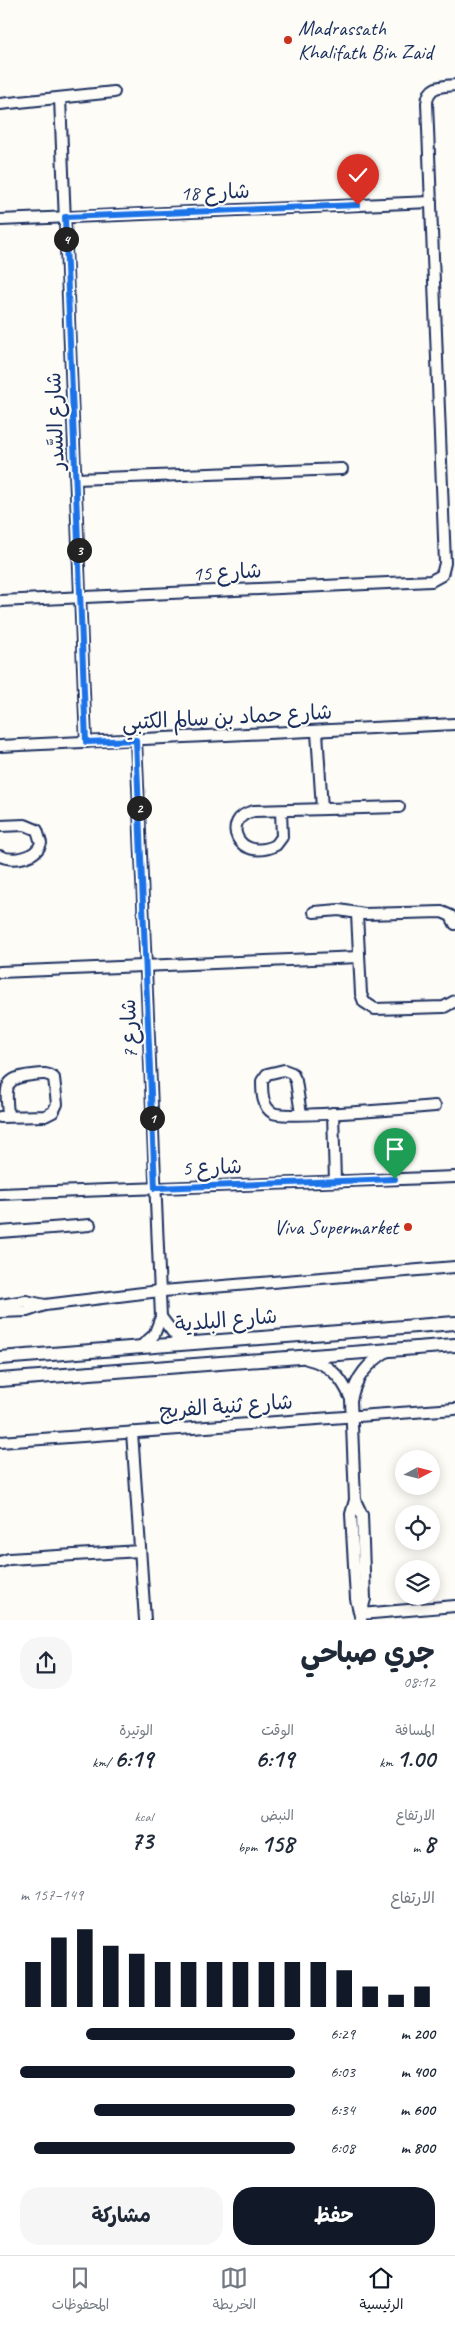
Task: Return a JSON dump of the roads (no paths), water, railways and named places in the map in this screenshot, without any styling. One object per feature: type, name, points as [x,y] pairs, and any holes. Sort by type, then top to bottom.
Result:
[{"type":"main road","name":"شارع البلدية","points":[[0,1358],[455,1323]]},
{"type":"main road","name":"شارع البلدية","points":[[0,1380],[455,1345]]},
{"type":"street","points":[[431,202],[427,98],[435,88],[455,85]]},
{"type":"street","points":[[0,104],[114,92]]},
{"type":"street","name":"شارع السَّدر","points":[[60,98],[86,742]]},
{"type":"street","name":"شارع 18","points":[[0,220],[431,202]]},
{"type":"street","name":"شارع 15","points":[[0,601],[431,581],[442,575],[445,563],[431,202]]},
{"type":"street","points":[[76,479],[342,469]]},
{"type":"street","name":"شارع حماد بن سالم الكتبي","points":[[0,746],[455,724]]},
{"type":"street","points":[[317,732],[322,809]]},
{"type":"street","name":"شارع 7","points":[[136,740],[161,1317]]},
{"type":"street","points":[[281,811],[282,837],[276,845],[251,849],[246,848],[239,841],[236,827],[245,814],[254,811],[399,807]]},
{"type":"street","points":[[0,826],[30,826],[37,830],[41,839],[39,848],[29,856],[8,858],[0,856]]},
{"type":"street","points":[[314,912],[340,910],[358,914],[442,912],[451,916],[455,924]]},
{"type":"street","points":[[358,914],[362,998],[370,1008],[444,1007],[455,1002]]},
{"type":"street","points":[[0,972],[359,957]]},
{"type":"street","points":[[301,1114],[296,1081],[292,1073],[284,1070],[267,1074],[262,1081],[262,1086],[267,1107],[270,1111],[280,1115],[333,1113],[435,1106]]},
{"type":"street","points":[[45,1074],[54,1078],[57,1104],[53,1112],[45,1116],[4,1117],[7,1087],[10,1080],[17,1076],[45,1074]]},
{"type":"street","points":[[333,1113],[335,1181]]},
{"type":"street","name":"شارع 5","points":[[0,1194],[455,1177]]},
{"type":"street","points":[[0,1232],[90,1225]]},
{"type":"street","points":[[0,1305],[26,1301],[45,1304],[159,1291],[455,1267]]},
{"type":"street","points":[[0,1312],[34,1310],[45,1304]]},
{"type":"street","points":[[161,1317],[174,1334],[193,1343]]},
{"type":"street","points":[[140,1347],[154,1334],[161,1317]]},
{"type":"street","points":[[387,1351],[362,1372],[356,1381],[351,1400],[355,1500],[362,1515],[365,1599],[361,1617],[455,1606]]},
{"type":"street","points":[[302,1357],[321,1363],[336,1373],[342,1380],[351,1400]]},
{"type":"street","name":"شارع ثنية الفريج","points":[[0,1442],[455,1409]]},
{"type":"street","points":[[132,1432],[145,1620]]},
{"type":"street","points":[[0,1562],[9,1559],[140,1551]]},
{"type":"place","name":"Madrassath Khalifath Bin Zaid","points":[[288,40]]},
{"type":"place","name":"Viva Supermarket","points":[[408,1227]]}]
